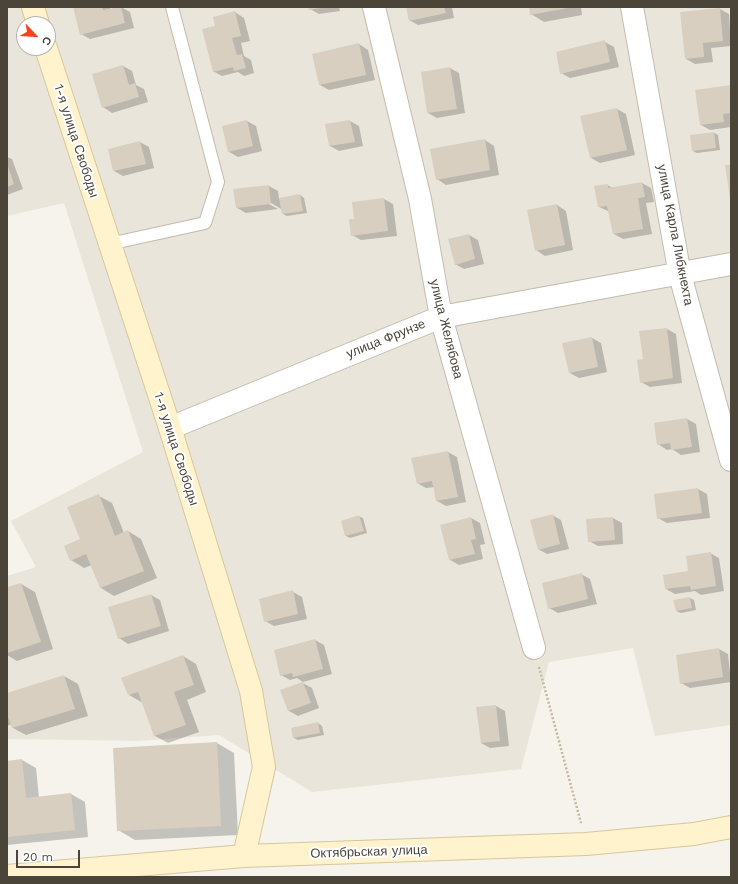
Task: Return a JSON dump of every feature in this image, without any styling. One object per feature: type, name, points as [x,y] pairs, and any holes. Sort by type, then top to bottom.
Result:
[{"type":"street","name":"улица Желябова","points":[[374,7],[420,199],[441,317],[534,648]]},
{"type":"street","name":"улица Карла Либкнехта","points":[[632,7],[680,274],[731,460]]},
{"type":"street","name":"1-я улица Свободы","points":[[49,56],[170,428],[251,691],[264,767],[244,856]]},
{"type":"street","name":"улица Фрунзе","points":[[170,428],[441,317],[731,264]]},
{"type":"street","name":"Октябрьская улица","points":[[7,876],[244,856],[586,844],[694,834],[731,827]]},
{"type":"lane","points":[[109,244],[205,223],[218,182],[172,7]]},
{"type":"path","points":[[534,648],[586,844]]},
{"type":"shaded area","points":[[7,7],[731,7],[731,725],[655,736],[633,648],[549,662],[521,769],[312,792],[219,735],[137,741],[7,739],[7,576],[36,567],[11,521],[143,452],[64,203],[7,216]]},
{"type":"building","points":[[73,7],[102,7],[103,10],[121,7],[125,23],[80,35]]},
{"type":"building","points":[[308,7],[321,7],[321,8],[309,10]]},
{"type":"building","points":[[406,7],[444,7],[446,13],[409,21]]},
{"type":"building","points":[[529,7],[568,7],[568,8],[530,15]]},
{"type":"building","points":[[720,8],[723,41],[703,43],[704,57],[685,59],[680,12]]},
{"type":"building","points":[[235,11],[241,36],[232,38],[237,55],[242,54],[246,68],[234,71],[233,67],[213,72],[202,29],[215,26],[213,17]]},
{"type":"building","points":[[605,40],[610,62],[560,74],[556,52]]},
{"type":"building","points":[[359,43],[366,75],[319,85],[312,54]]},
{"type":"building","points":[[123,65],[129,85],[135,83],[139,97],[102,108],[92,74]]},
{"type":"building","points":[[450,67],[457,109],[427,113],[421,72]]},
{"type":"building","points":[[731,85],[731,113],[723,114],[724,122],[700,125],[695,90]]},
{"type":"building","points":[[617,108],[627,150],[590,158],[580,116]]},
{"type":"building","points":[[247,120],[253,146],[228,152],[222,126]]},
{"type":"building","points":[[350,120],[355,142],[329,146],[325,124]]},
{"type":"building","points":[[714,132],[716,148],[692,151],[690,135]]},
{"type":"building","points":[[485,139],[490,170],[436,180],[430,149]]},
{"type":"building","points":[[140,141],[146,164],[113,171],[108,149]]},
{"type":"building","points":[[7,164],[14,184],[7,187]]},
{"type":"building","points":[[725,165],[731,165],[731,198],[730,198]]},
{"type":"building","points":[[642,182],[645,197],[638,198],[643,229],[613,234],[607,206],[598,207],[594,186],[608,184],[608,188]]},
{"type":"building","points":[[269,185],[271,204],[236,208],[233,189]]},
{"type":"building","points":[[300,194],[303,211],[282,214],[279,198]]},
{"type":"building","points":[[384,198],[388,231],[351,236],[349,219],[354,219],[352,202]]},
{"type":"building","points":[[557,204],[565,245],[535,251],[527,210]]},
{"type":"building","points":[[469,234],[475,259],[455,265],[448,239]]},
{"type":"building","points":[[667,328],[673,378],[640,383],[637,360],[643,359],[639,331]]},
{"type":"building","points":[[592,337],[598,367],[569,373],[562,343]]},
{"type":"building","points":[[687,418],[692,447],[671,450],[670,443],[657,445],[654,423]]},
{"type":"building","points":[[448,451],[458,497],[436,501],[432,481],[417,484],[411,458]]},
{"type":"building","points":[[698,488],[702,513],[657,519],[654,494]]},
{"type":"building","points":[[99,494],[115,536],[128,530],[144,571],[100,588],[86,554],[70,561],[64,546],[80,539],[67,507]]},
{"type":"building","points":[[553,514],[560,544],[538,550],[530,520]]},
{"type":"building","points":[[359,515],[364,531],[345,536],[341,521]]},
{"type":"building","points":[[471,517],[476,539],[471,540],[475,554],[449,560],[440,525]]},
{"type":"building","points":[[613,517],[615,540],[588,542],[586,519]]},
{"type":"building","points":[[711,552],[716,586],[691,590],[690,586],[665,589],[663,575],[688,571],[686,556]]},
{"type":"building","points":[[582,573],[588,599],[548,609],[542,583]]},
{"type":"building","points":[[21,583],[41,642],[7,653],[7,587]]},
{"type":"building","points":[[293,590],[298,614],[264,622],[259,599]]},
{"type":"building","points":[[151,594],[161,626],[118,639],[108,607]]},
{"type":"building","points":[[690,597],[692,608],[676,611],[673,600]]},
{"type":"building","points":[[315,639],[323,669],[293,677],[292,673],[280,676],[274,650]]},
{"type":"building","points":[[719,648],[723,677],[680,684],[676,655]]},
{"type":"building","points":[[183,655],[194,685],[174,692],[186,725],[154,736],[138,692],[128,695],[121,678]]},
{"type":"building","points":[[64,675],[75,709],[12,728],[7,714],[7,693]]},
{"type":"building","points":[[303,682],[311,703],[288,711],[280,690]]},
{"type":"building","points":[[496,705],[500,741],[481,743],[476,707]]},
{"type":"building","points":[[318,722],[320,733],[293,738],[291,728]]},
{"type":"building","points":[[217,742],[221,826],[117,831],[113,748]]},
{"type":"building","points":[[22,759],[26,798],[71,793],[75,830],[7,837],[7,761]]}]
